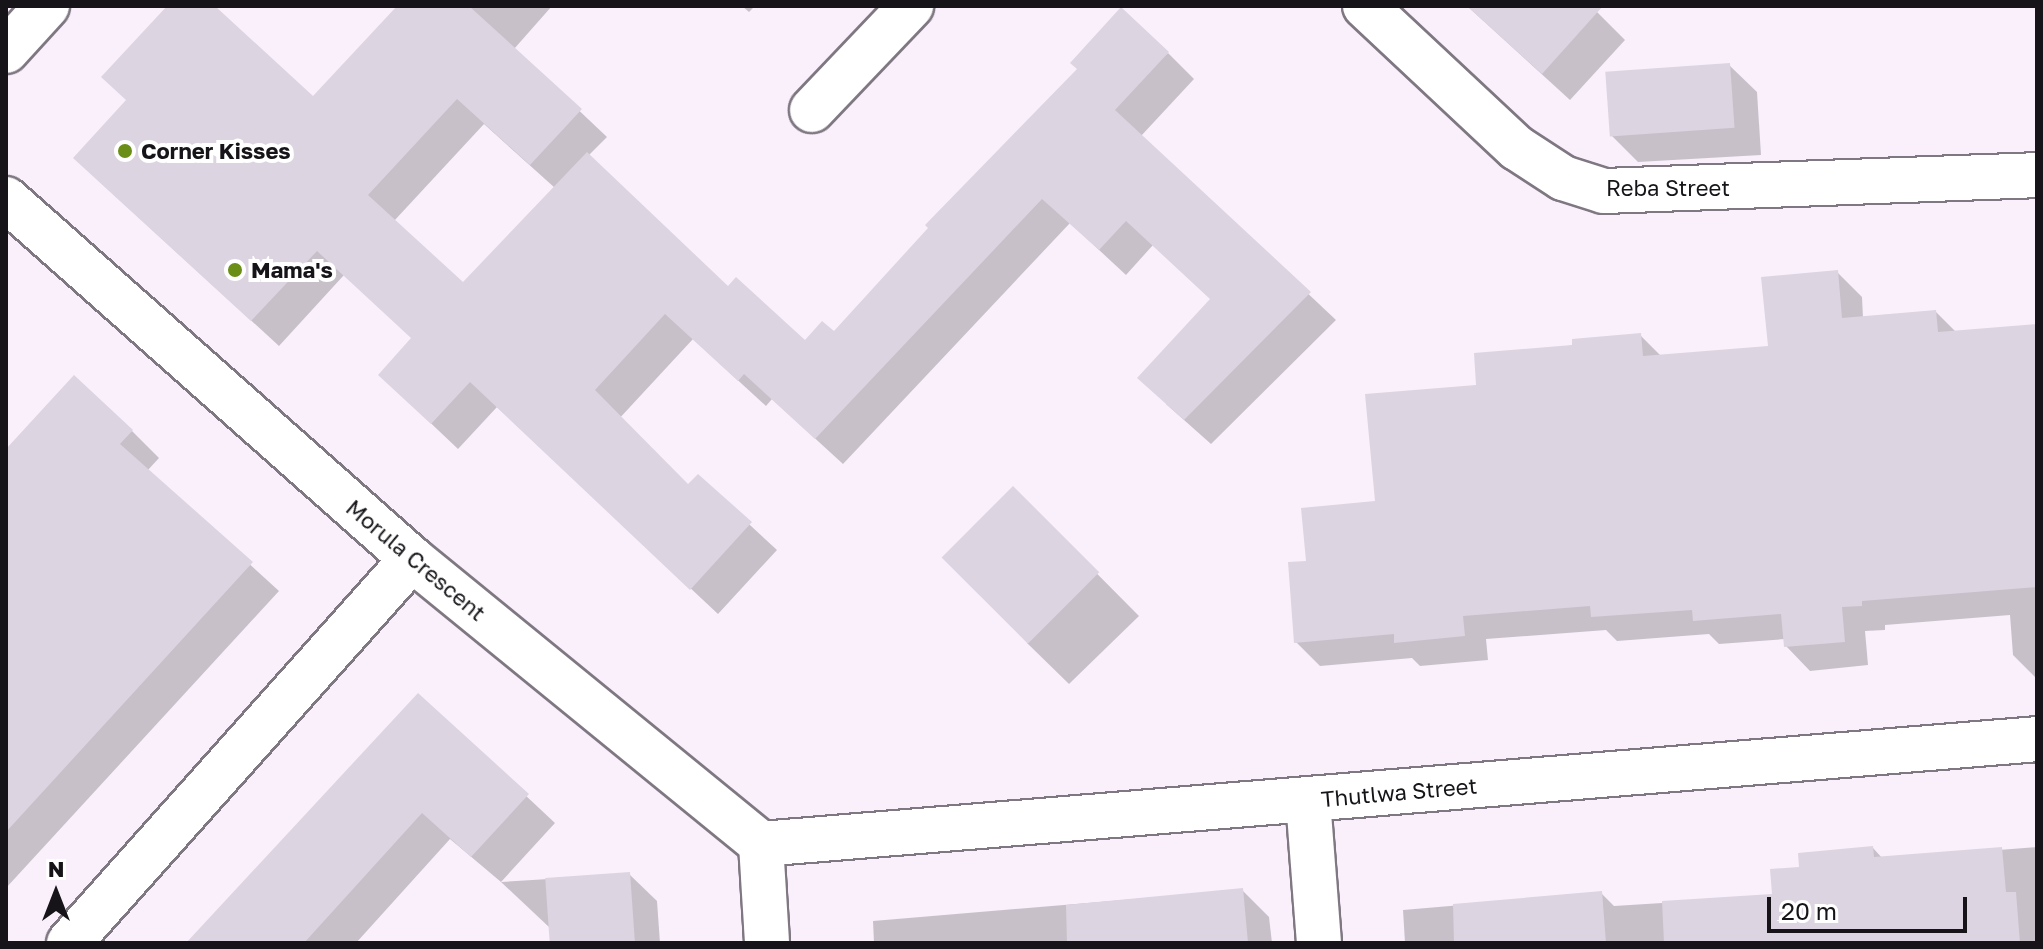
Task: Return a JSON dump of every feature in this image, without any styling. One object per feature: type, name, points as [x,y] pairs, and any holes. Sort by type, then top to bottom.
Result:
[{"type":"street","points":[[6,51],[47,6]]},
{"type":"street","points":[[812,110],[911,6]]},
{"type":"street","name":"Reba Street","points":[[1365,6],[1517,148],[1563,178],[1604,191],[2037,175]]},
{"type":"street","name":"Morula Crescent","points":[[6,199],[412,559],[761,844]]},
{"type":"street","points":[[69,943],[412,559]]},
{"type":"street","name":"Thutlwa Street","points":[[761,844],[2037,739]]},
{"type":"street","points":[[1308,800],[1319,943]]},
{"type":"street","points":[[761,844],[767,943]]},
{"type":"street","points":[[101,943],[114,894]]},
{"type":"building","points":[[167,6],[215,6],[313,96],[397,6],[469,6],[582,109],[530,165],[457,99],[368,195],[463,282],[587,152],[728,286],[736,277],[805,340],[822,321],[834,331],[928,228],[925,225],[1077,69],[1070,63],[1121,7],[1169,52],[1115,110],[1311,292],[1184,420],[1137,378],[1210,299],[1126,221],[1099,250],[1042,199],[815,439],[744,374],[738,381],[665,314],[595,390],[688,484],[698,474],[752,522],[690,590],[470,382],[431,424],[378,375],[411,338],[317,251],[251,321],[73,158],[126,100],[101,77]]},
{"type":"building","points":[[1467,6],[1603,6],[1542,74]]},
{"type":"building","points":[[1730,63],[1735,128],[1610,137],[1605,72]]},
{"type":"building","points":[[1838,270],[1842,318],[1936,310],[1938,332],[2037,324],[2037,587],[1862,601],[1862,606],[1842,607],[1845,642],[1784,647],[1781,614],[1693,621],[1692,610],[1591,617],[1590,606],[1463,616],[1465,636],[1394,643],[1394,634],[1294,643],[1288,562],[1306,561],[1301,508],[1375,501],[1365,394],[1476,385],[1474,353],[1572,345],[1572,339],[1641,333],[1643,356],[1768,346],[1761,277]]},
{"type":"building","points":[[74,375],[133,430],[120,444],[253,562],[6,832],[6,449]]},
{"type":"building","points":[[1013,486],[1099,572],[1028,644],[942,557]]},
{"type":"building","points":[[418,693],[529,794],[471,857],[422,813],[304,943],[186,943]]},
{"type":"building","points":[[1873,846],[1874,857],[2002,847],[2006,892],[2016,892],[2020,943],[1664,943],[1662,901],[1772,894],[1770,869],[1799,867],[1798,853]]},
{"type":"building","points":[[630,872],[635,943],[550,943],[545,878]]},
{"type":"building","points":[[1243,888],[1248,943],[1067,943],[1066,905]]},
{"type":"building","points":[[1602,891],[1606,943],[1454,943],[1453,904]]},
{"type":"place","name":"Corner Kisses","points":[[125,151]]},
{"type":"place","name":"Mama's","points":[[235,270]]}]
